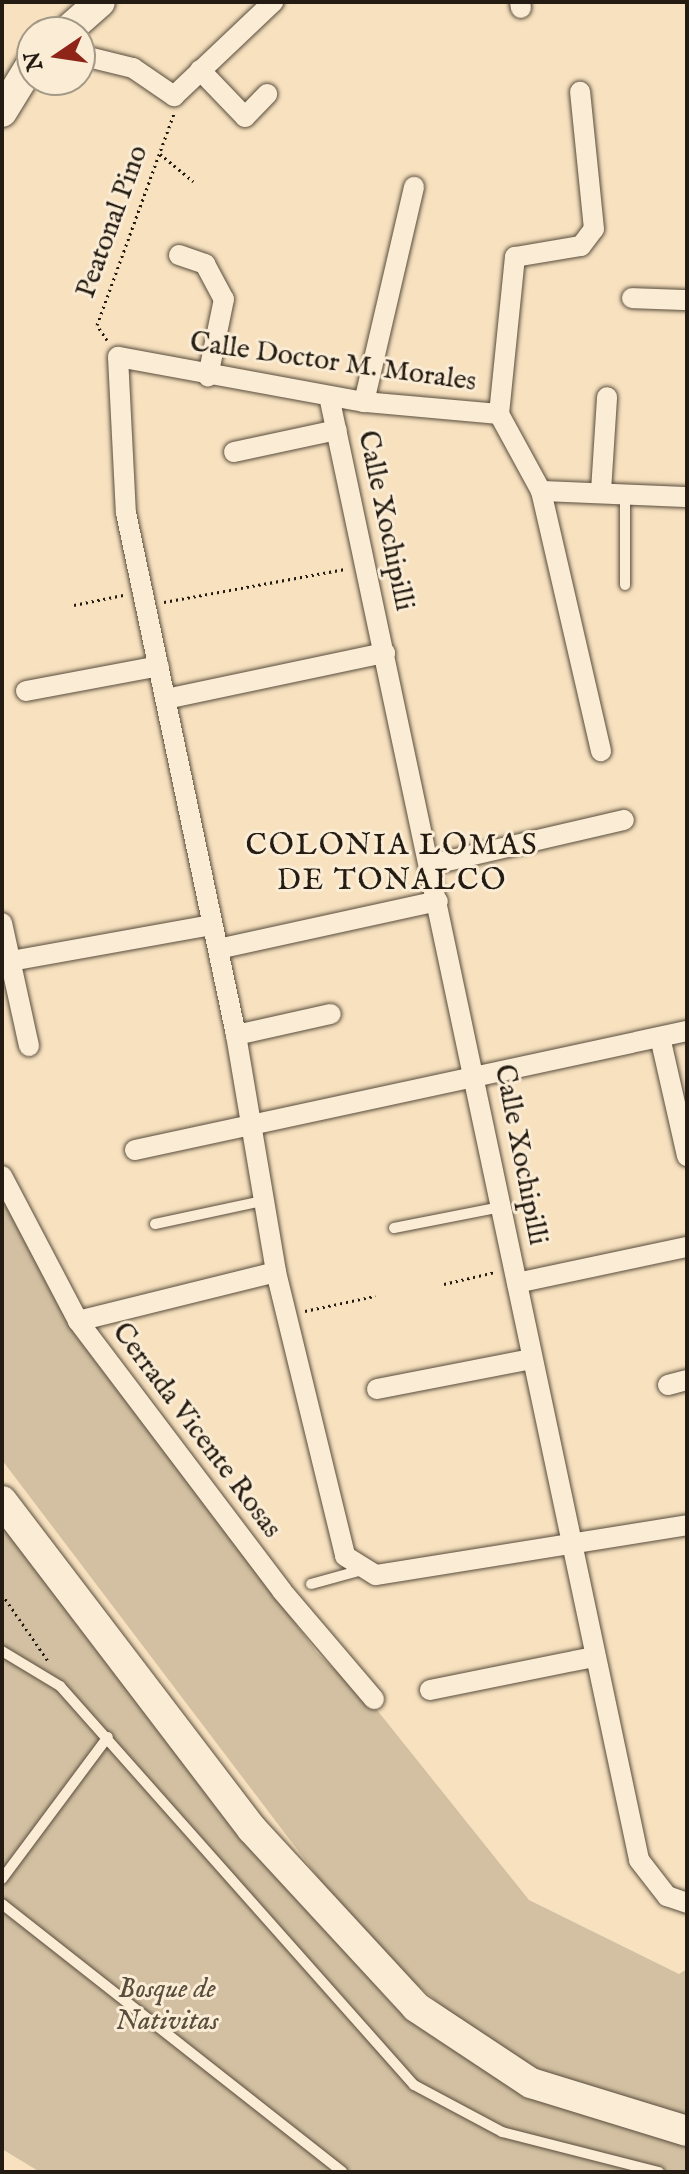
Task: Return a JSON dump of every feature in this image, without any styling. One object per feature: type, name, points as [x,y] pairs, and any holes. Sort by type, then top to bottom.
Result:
[{"type":"main road","points":[[84,16],[100,2]]},
{"type":"main road","points":[[4,107],[16,88]]},
{"type":"main road","points":[[2,1501],[252,1829],[416,2007],[531,2083],[687,2131]]},
{"type":"street","points":[[96,59],[133,68],[174,96],[273,2]]},
{"type":"street","points":[[200,70],[245,117],[267,94]]},
{"type":"street","points":[[499,414],[515,257],[581,246],[594,229],[580,92]]},
{"type":"street","points":[[364,402],[414,187]]},
{"type":"street","points":[[179,255],[205,264],[224,299],[208,376]]},
{"type":"street","points":[[632,298],[687,300]]},
{"type":"street","points":[[118,357],[126,513],[236,1035],[249,1130],[276,1272],[345,1556],[362,1570],[376,1575],[687,1525]]},
{"type":"street","name":"Calle Doctor M. Morales","points":[[118,357],[208,376],[364,402],[499,414],[541,491],[601,751]]},
{"type":"street","name":"Calle Xochipilli","points":[[329,396],[438,901],[593,1657],[639,1860],[667,1896],[687,1903]]},
{"type":"street","points":[[601,491],[607,397]]},
{"type":"street","points":[[234,452],[337,430]]},
{"type":"street","points":[[541,491],[601,491],[687,497]]},
{"type":"street","points":[[166,699],[385,653]]},
{"type":"street","points":[[26,691],[159,666]]},
{"type":"street","points":[[430,865],[624,820]]},
{"type":"street","points":[[218,949],[438,901]]},
{"type":"street","points":[[2,923],[29,1046]]},
{"type":"street","points":[[11,961],[211,925]]},
{"type":"street","points":[[236,1035],[331,1014]]},
{"type":"street","points":[[135,1150],[249,1130],[687,1031]]},
{"type":"street","points":[[660,1037],[687,1156]]},
{"type":"street","name":"Cerrada Vicente Rosas","points":[[2,1176],[78,1321],[282,1591],[374,1699]]},
{"type":"street","points":[[516,1276],[687,1247]]},
{"type":"street","points":[[78,1321],[276,1272]]},
{"type":"street","points":[[377,1389],[532,1359]]},
{"type":"street","points":[[430,1690],[593,1657]]},
{"type":"lane","points":[[625,493],[625,585]]},
{"type":"lane","points":[[155,1224],[262,1201]]},
{"type":"lane","points":[[394,1228],[501,1207]]},
{"type":"lane","points":[[311,1584],[362,1570]]},
{"type":"lane","points":[[2,1651],[60,1686],[414,2085],[502,2132],[659,2172]]},
{"type":"lane","points":[[2,1879],[108,1737]]},
{"type":"lane","points":[[2,1904],[342,2172]]},
{"type":"path","name":"Peatonal Pino","points":[[118,357],[97,325],[160,154],[174,96]]},
{"type":"path","points":[[160,154],[193,181]]},
{"type":"path","points":[[74,605],[367,565]]},
{"type":"path","points":[[444,1284],[516,1276]]},
{"type":"path","points":[[286,1315],[375,1296]]},
{"type":"path","points":[[2,1594],[33,1631],[60,1686]]},
{"type":"green space","points":[[2,1191],[77,1337],[178,1468],[194,1457],[279,1575],[266,1583],[317,1653],[373,1705],[529,1900],[679,1974],[687,1969],[687,2118],[538,2069],[488,2045],[368,1943],[2,1460]]},
{"type":"green space","name":"Bosque de Nativitas","points":[[2,1507],[306,1904],[392,2004],[509,2082],[687,2142],[687,2172],[40,2172],[2,2149]]},
{"type":"district","name":"COLONIA LOMAS DE TONALCO","points":[[392,863]]}]
